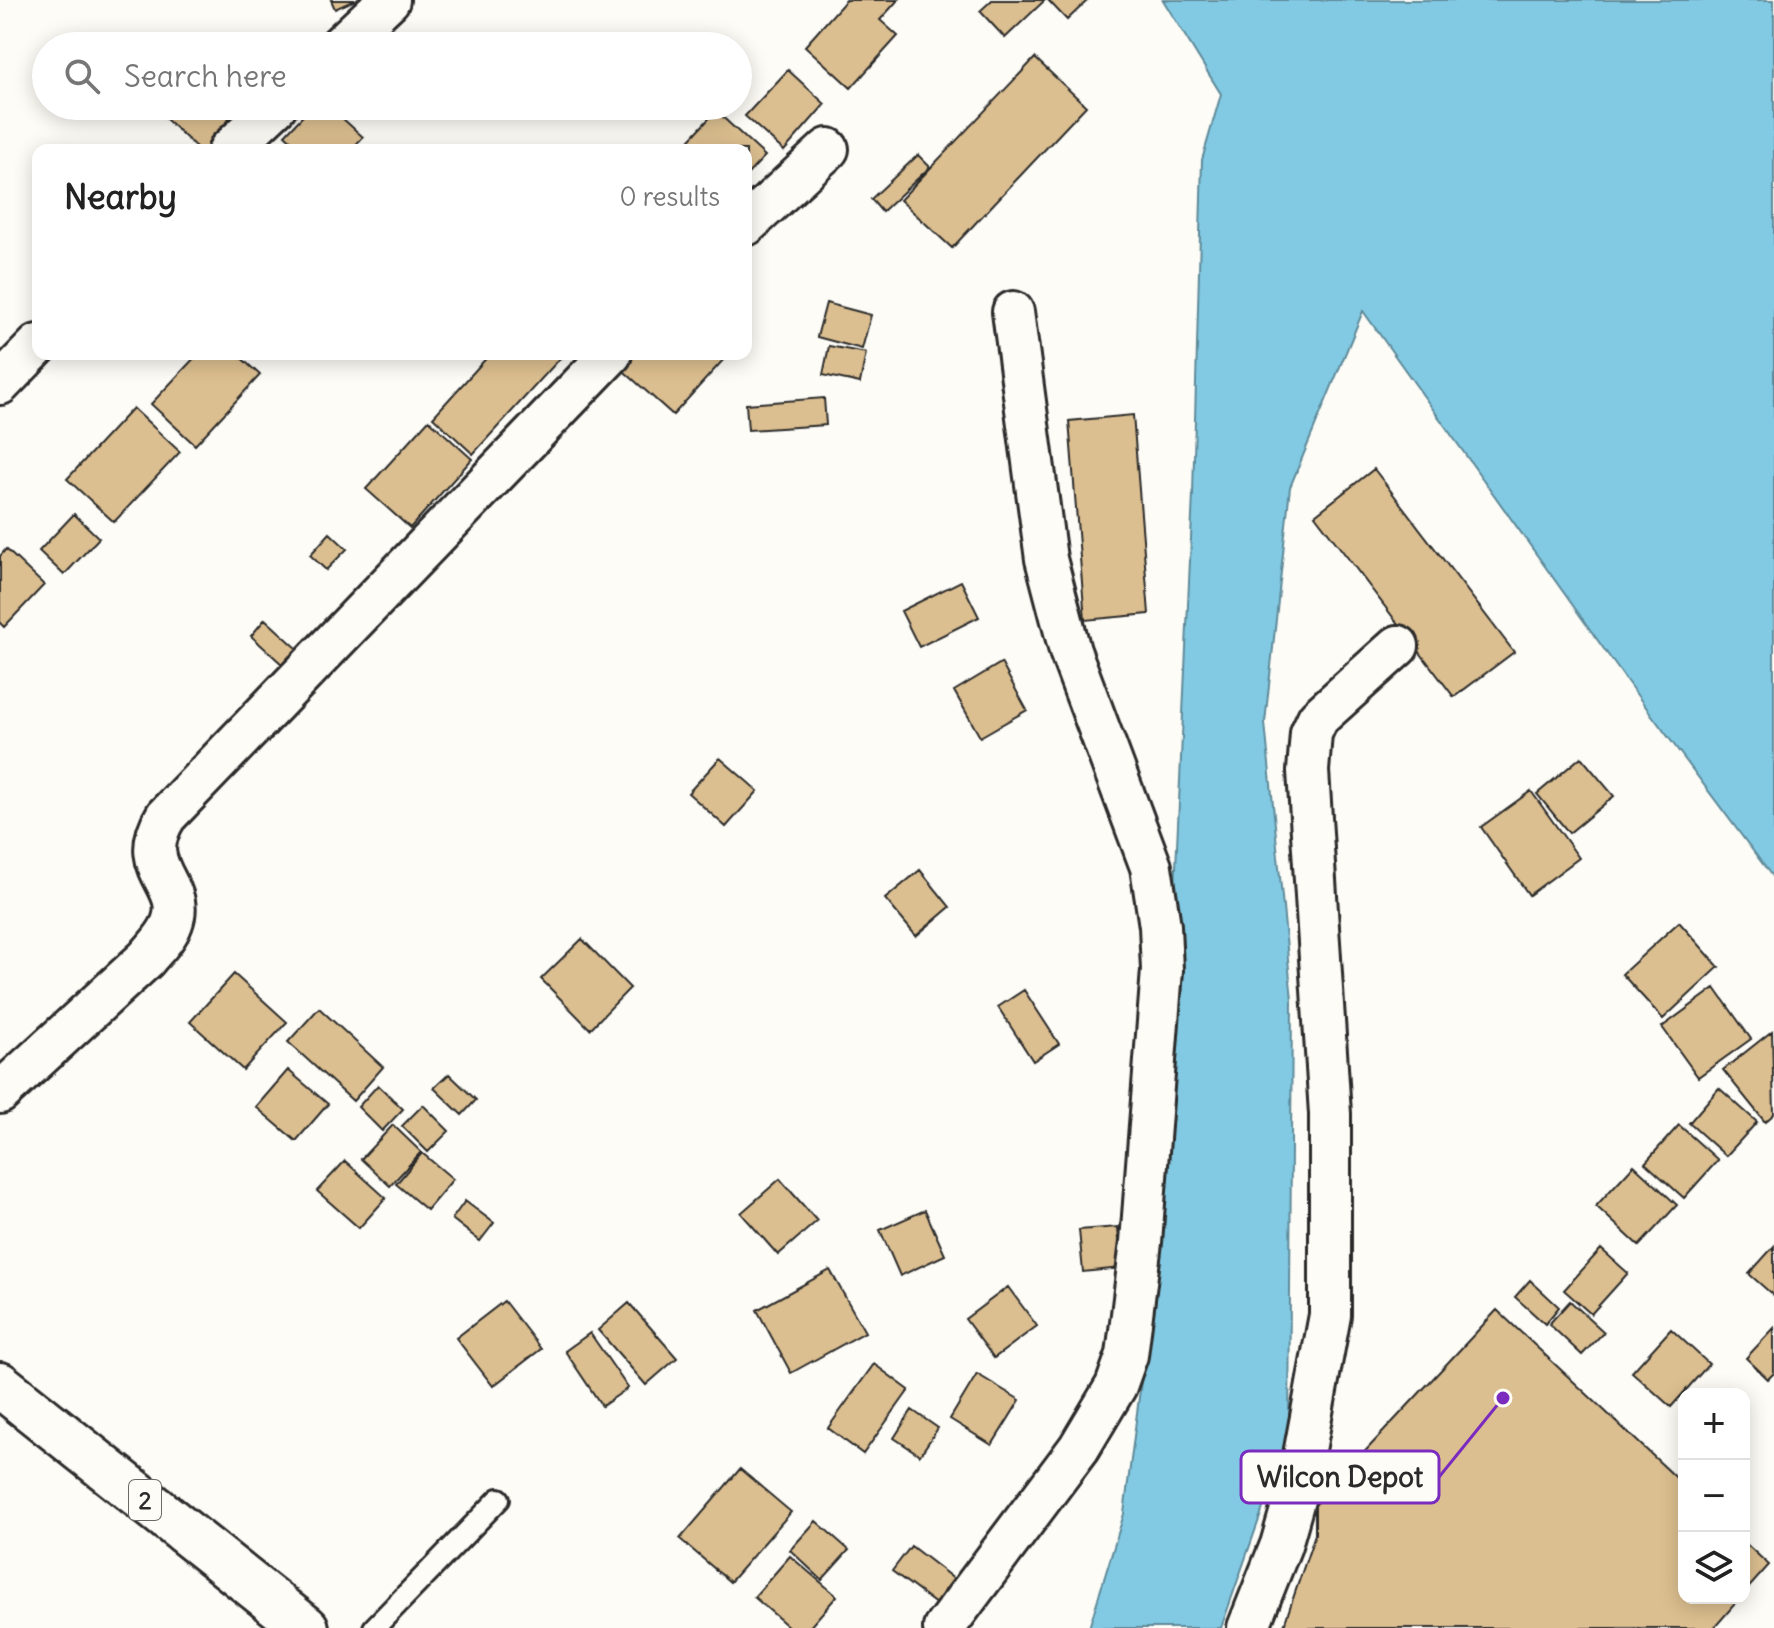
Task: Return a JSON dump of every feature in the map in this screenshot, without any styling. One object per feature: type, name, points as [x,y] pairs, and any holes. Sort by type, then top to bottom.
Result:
[{"type":"highway","name":"2","points":[[0,1385],[306,1628]]},
{"type":"street","points":[[355,32],[389,0]]},
{"type":"street","points":[[235,144],[261,120]]},
{"type":"street","points":[[752,219],[828,149]]},
{"type":"street","points":[[944,1628],[1079,1448],[1116,1386],[1127,1355],[1140,1255],[1162,970],[1160,926],[1151,867],[1070,651],[1046,559],[1013,312]]},
{"type":"street","points":[[0,384],[32,351]]},
{"type":"street","points":[[0,1093],[164,937],[174,910],[155,861],[153,844],[166,816],[605,360]]},
{"type":"street","points":[[1248,1628],[1281,1545],[1299,1482],[1330,1315],[1330,1114],[1308,771],[1311,733],[1327,708],[1398,646]]},
{"type":"lane","points":[[374,1628],[499,1499]]},
{"type":"water","points":[[1163,0],[1774,0],[1774,879],[1631,687],[1363,311],[1290,487],[1265,723],[1292,1000],[1289,1434],[1221,1628],[1089,1628],[1124,1514],[1159,1242],[1193,494],[1202,160],[1221,94]]},
{"type":"building","points":[[331,0],[355,0],[335,9]]},
{"type":"building","points":[[846,0],[898,0],[880,20],[898,36],[851,88],[805,46]]},
{"type":"building","points":[[992,0],[1045,0],[1005,38],[980,11]]},
{"type":"building","points":[[1048,0],[1088,0],[1067,20]]},
{"type":"building","points":[[1035,58],[1086,106],[952,248],[900,200]]},
{"type":"building","points":[[788,70],[825,104],[784,151],[749,120],[752,120],[752,109]]},
{"type":"building","points":[[167,120],[231,120],[234,123],[214,144],[193,144]]},
{"type":"building","points":[[299,120],[344,120],[363,137],[357,144],[295,144],[285,135]]},
{"type":"building","points":[[708,120],[726,120],[752,144],[686,144]]},
{"type":"building","points":[[752,144],[765,156],[752,170]]},
{"type":"building","points":[[918,155],[930,167],[882,212],[871,199]]},
{"type":"building","points":[[826,303],[871,315],[862,349],[817,337]]},
{"type":"building","points":[[829,346],[866,353],[860,383],[823,375]]},
{"type":"building","points":[[192,360],[244,360],[260,375],[195,445],[151,404]]},
{"type":"building","points":[[485,360],[559,360],[473,454],[433,417]]},
{"type":"building","points":[[624,360],[723,360],[673,415],[618,366]]},
{"type":"building","points":[[824,398],[826,425],[748,430],[746,404]]},
{"type":"building","points":[[133,408],[180,452],[114,522],[67,479]]},
{"type":"building","points":[[1133,415],[1149,614],[1085,620],[1069,421]]},
{"type":"building","points":[[429,420],[472,459],[410,528],[366,489]]},
{"type":"building","points":[[1374,469],[1514,652],[1454,697],[1315,515]]},
{"type":"building","points":[[74,514],[99,538],[64,575],[39,551]]},
{"type":"building","points":[[330,533],[347,549],[326,570],[310,555]]},
{"type":"building","points":[[6,549],[44,585],[4,627],[0,623],[0,556]]},
{"type":"building","points":[[961,581],[979,617],[919,647],[901,611]]},
{"type":"building","points":[[265,619],[298,649],[283,665],[251,636]]},
{"type":"building","points":[[1001,663],[1027,710],[980,737],[954,691]]},
{"type":"building","points":[[1581,757],[1614,796],[1569,833],[1537,794]]},
{"type":"building","points":[[720,758],[758,791],[726,827],[688,793]]},
{"type":"building","points":[[1531,791],[1579,858],[1529,895],[1481,827]]},
{"type":"building","points":[[920,870],[950,907],[916,936],[885,899]]},
{"type":"building","points":[[1679,922],[1719,967],[1663,1019],[1622,974]]},
{"type":"building","points":[[582,939],[630,988],[590,1029],[541,979]]},
{"type":"building","points":[[234,974],[287,1022],[243,1070],[190,1022]]},
{"type":"building","points":[[1715,988],[1751,1039],[1698,1077],[1662,1027]]},
{"type":"building","points":[[1024,990],[1059,1044],[1033,1061],[998,1007]]},
{"type":"building","points":[[319,1008],[383,1067],[353,1101],[288,1042]]},
{"type":"building","points":[[1772,1031],[1774,1114],[1765,1122],[1723,1070]]},
{"type":"building","points":[[288,1070],[328,1104],[296,1141],[256,1107]]},
{"type":"building","points":[[449,1074],[476,1100],[462,1115],[434,1088]]},
{"type":"building","points":[[378,1085],[403,1109],[382,1131],[358,1107]]},
{"type":"building","points":[[1719,1088],[1757,1122],[1726,1156],[1689,1123]]},
{"type":"building","points":[[423,1105],[449,1131],[428,1152],[402,1126]]},
{"type":"building","points":[[393,1125],[421,1152],[390,1186],[361,1159]]},
{"type":"building","points":[[1679,1125],[1718,1160],[1684,1198],[1645,1163]]},
{"type":"building","points":[[422,1153],[453,1179],[427,1210],[396,1184]]},
{"type":"building","points":[[345,1161],[386,1198],[359,1228],[317,1191]]},
{"type":"building","points":[[1634,1165],[1677,1205],[1639,1246],[1596,1206]]},
{"type":"building","points":[[780,1179],[817,1221],[778,1255],[741,1213]]},
{"type":"building","points":[[465,1201],[494,1223],[480,1241],[452,1219]]},
{"type":"building","points":[[925,1210],[945,1255],[900,1276],[880,1230]]},
{"type":"building","points":[[1118,1227],[1121,1268],[1083,1272],[1079,1230]]},
{"type":"building","points":[[1774,1246],[1774,1296],[1749,1274]]},
{"type":"building","points":[[1601,1249],[1628,1273],[1591,1314],[1564,1290]]},
{"type":"building","points":[[830,1270],[865,1332],[791,1373],[757,1310]]},
{"type":"building","points":[[1530,1280],[1559,1307],[1545,1324],[1515,1297]]},
{"type":"building","points":[[1008,1287],[1037,1326],[994,1358],[965,1319]]},
{"type":"building","points":[[504,1301],[541,1349],[493,1386],[456,1338]]},
{"type":"building","points":[[1570,1301],[1604,1332],[1582,1355],[1549,1324]]},
{"type":"building","points":[[629,1303],[677,1358],[646,1385],[598,1330]]},
{"type":"building","points":[[1497,1310],[1678,1479],[1678,1604],[1735,1604],[1714,1628],[1283,1628],[1315,1534],[1315,1505]]},
{"type":"building","points":[[1774,1328],[1774,1373],[1768,1379],[1746,1358]]},
{"type":"building","points":[[1671,1329],[1709,1364],[1688,1388],[1678,1388],[1678,1399],[1671,1407],[1632,1372]]},
{"type":"building","points":[[590,1333],[628,1388],[602,1406],[565,1351]]},
{"type":"building","points":[[874,1364],[909,1390],[863,1454],[828,1428]]},
{"type":"building","points":[[977,1374],[1020,1400],[992,1445],[950,1419]]},
{"type":"building","points":[[912,1410],[938,1428],[920,1455],[894,1438]]},
{"type":"building","points":[[740,1469],[791,1512],[730,1582],[680,1539]]},
{"type":"building","points":[[816,1521],[849,1550],[822,1580],[790,1550]]},
{"type":"building","points":[[911,1546],[959,1583],[940,1607],[892,1571]]},
{"type":"building","points":[[1750,1548],[1769,1565],[1750,1586]]},
{"type":"building","points":[[790,1556],[837,1596],[809,1628],[790,1628],[754,1597]]},
{"type":"place","name":"Wilcon Depot","points":[[1503,1398]]}]
